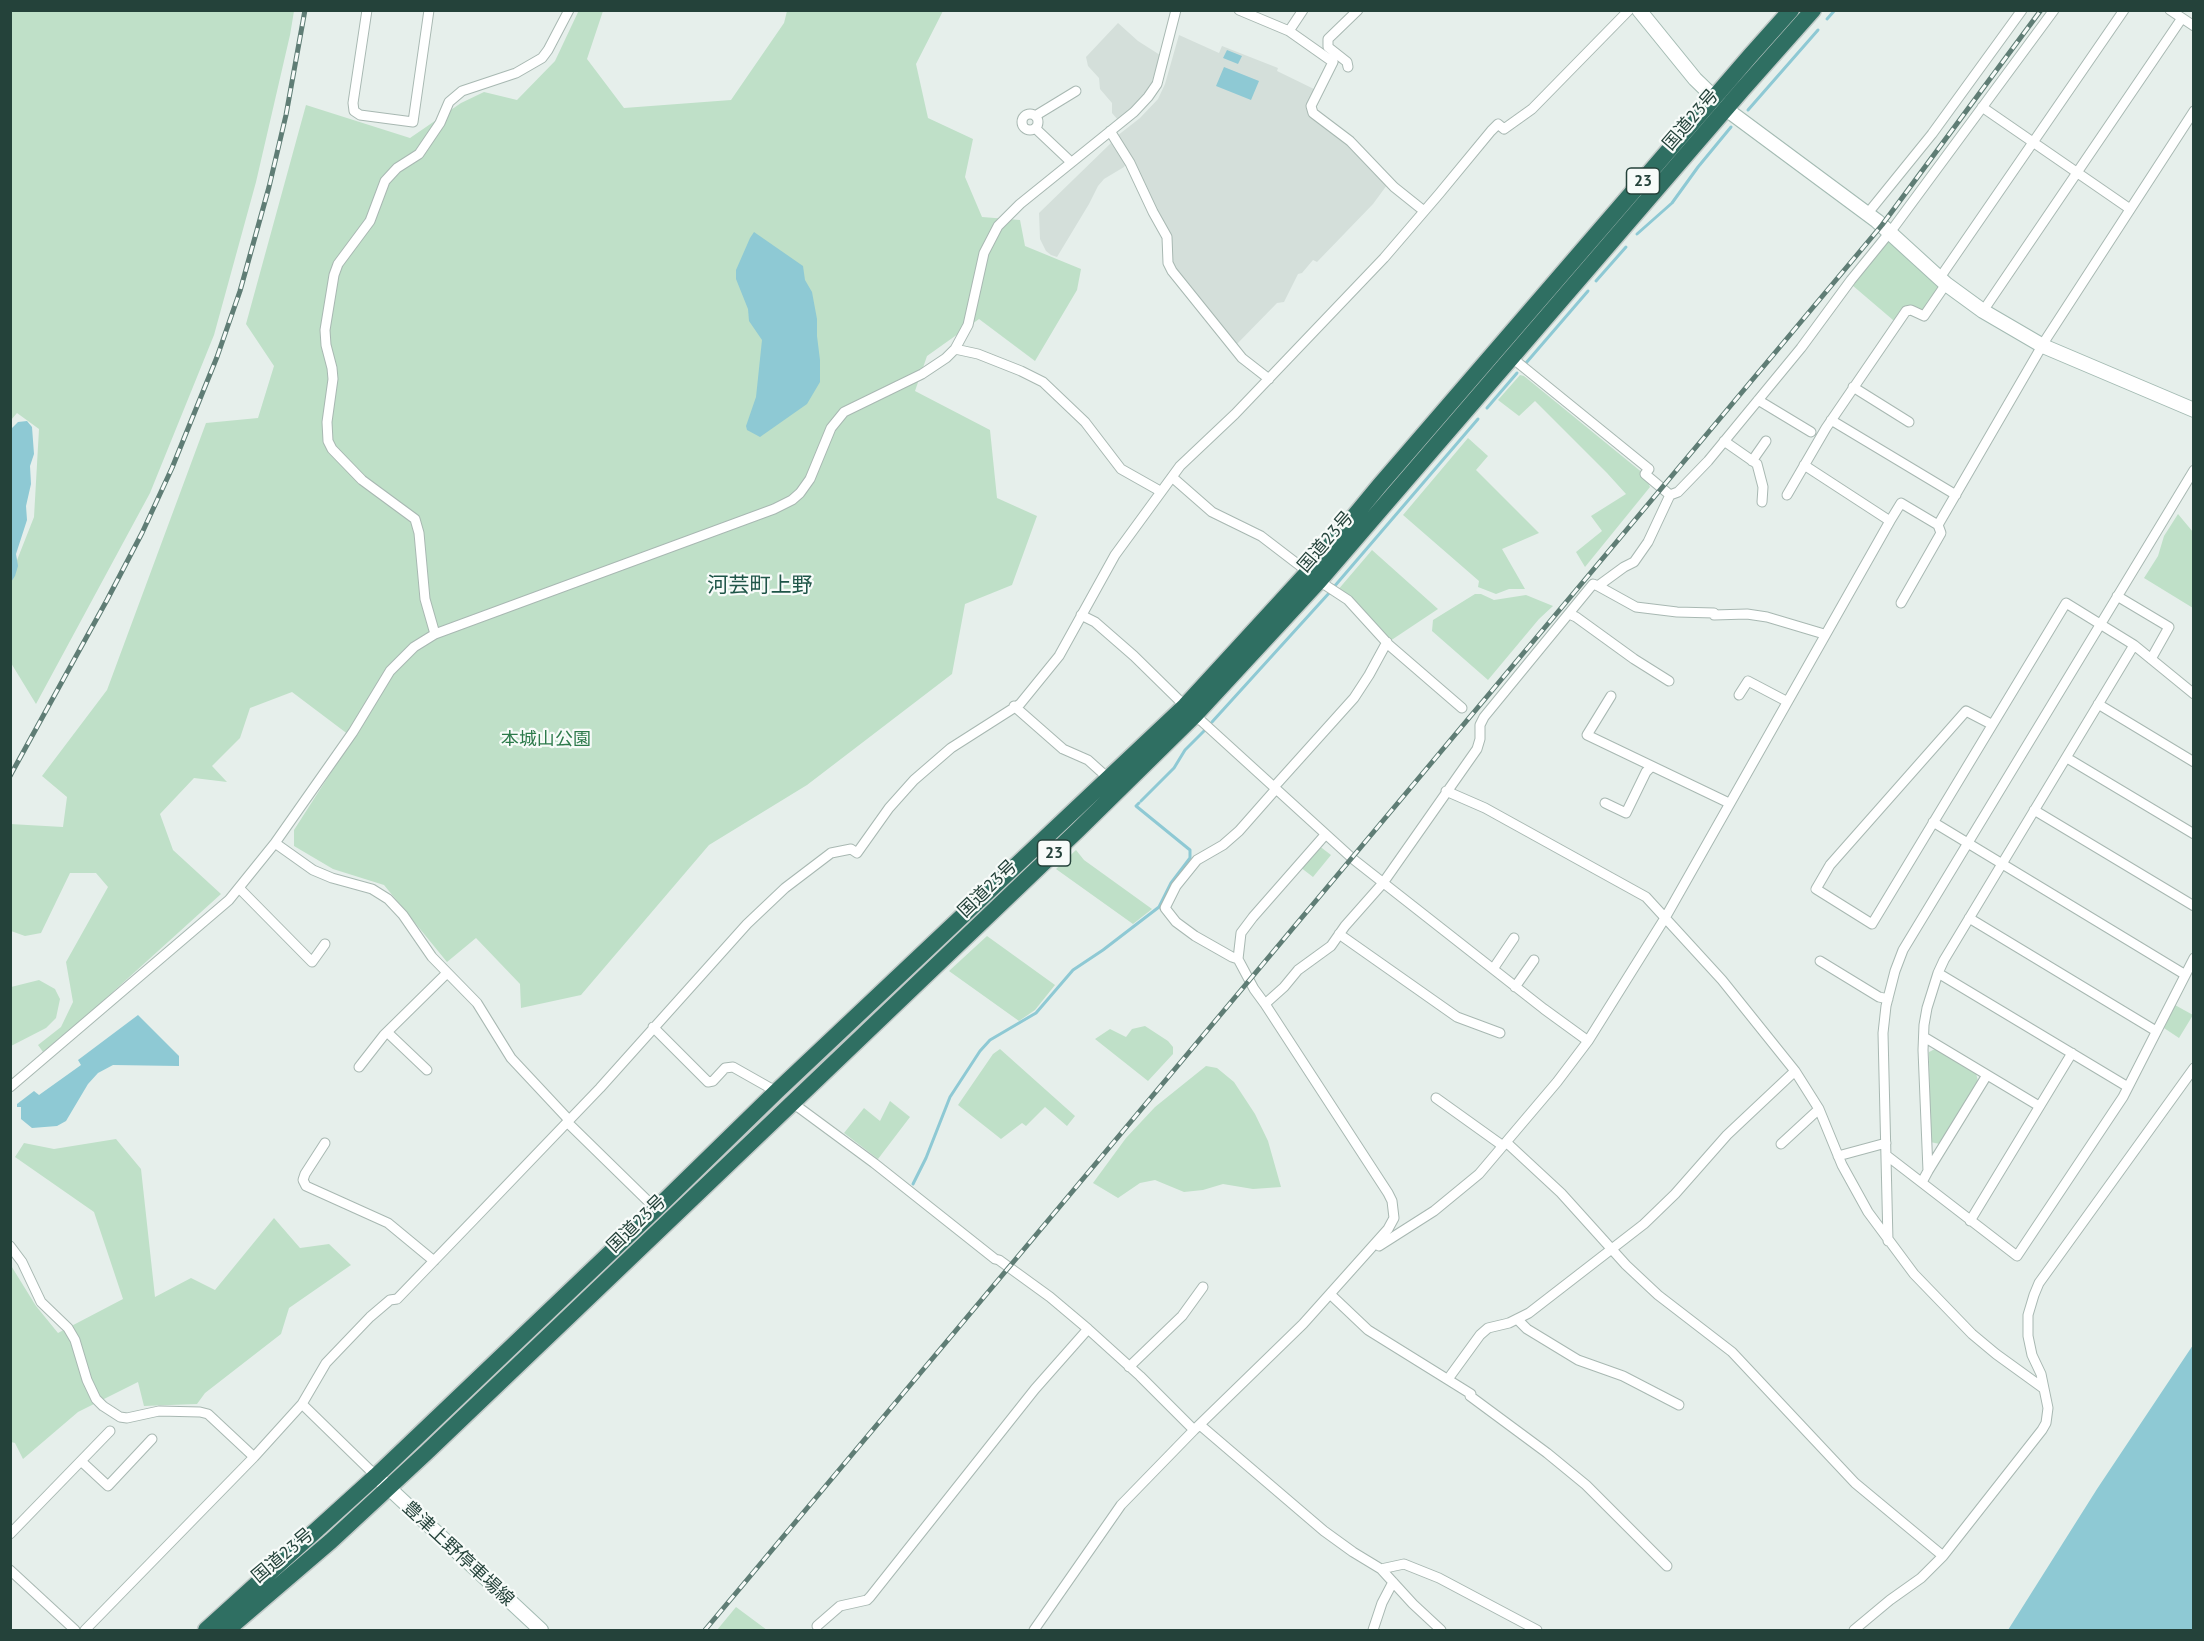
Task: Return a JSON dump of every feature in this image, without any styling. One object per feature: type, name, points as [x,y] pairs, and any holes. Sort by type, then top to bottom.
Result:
[{"type":"highway","name":"国道23号","points":[[227,1630],[331,1541],[382,1481],[427,1452],[1078,831],[1314,577],[1511,357],[1720,104],[1791,10]]},
{"type":"highway","name":"国道23号","points":[[1314,577],[1379,486],[1720,104],[1814,10]]},
{"type":"highway","name":"国道23号","points":[[206,1630],[382,1481],[777,1091],[1108,778],[1190,710]]},
{"type":"street","points":[[367,10],[353,103],[354,111],[360,116],[413,122],[429,10]]},
{"type":"street","points":[[435,634],[425,599],[419,533],[415,519],[362,480],[332,449],[328,441],[327,422],[333,379],[325,330],[334,275],[338,264],[370,221],[385,181],[397,168],[419,154],[440,123],[449,102],[462,91],[516,73],[542,58],[569,10]]},
{"type":"street","points":[[10,1087],[229,900],[275,843],[353,732],[390,671],[414,647],[435,634],[792,500],[803,490],[810,479],[831,428],[844,412],[922,374],[946,358],[955,349],[968,325],[984,253],[998,226],[1020,204],[1141,105],[1153,91],[1176,10]]},
{"type":"street","points":[[1239,10],[1289,31],[1333,62],[1311,106],[1313,113],[1350,141],[1394,188],[1424,211]]},
{"type":"street","points":[[1289,31],[1304,10]]},
{"type":"street","points":[[1348,67],[1347,62],[1328,47],[1328,39],[1358,10]]},
{"type":"street","points":[[85,1630],[254,1457],[302,1404],[326,1363],[370,1317],[390,1300],[397,1299],[434,1261],[568,1121],[747,924],[785,888],[835,851],[851,849],[857,853],[889,808],[914,780],[951,748],[1020,704],[1059,656],[1115,555],[1191,454],[1269,379],[1384,258],[1491,131],[1498,124],[1504,129],[1532,109],[1629,10]]},
{"type":"street","points":[[1639,10],[1695,79],[1720,104],[1868,213],[1943,282],[1983,311],[2043,346],[2193,410]]},
{"type":"street","points":[[1868,213],[1932,134],[2022,10]]},
{"type":"street","points":[[1598,586],[1635,562],[1648,542],[1670,495],[1683,486],[1758,400],[1890,232],[2054,10]]},
{"type":"street","points":[[1787,495],[1831,420],[1906,311],[1911,310],[1924,316],[1943,282],[2033,143],[2124,10]]},
{"type":"street","points":[[2170,10],[2193,26]]},
{"type":"street","points":[[1983,311],[2182,18]]},
{"type":"street","points":[[1035,116],[1038,122],[1035,128],[1030,130],[1026,128],[1020,116],[1035,116],[1076,92]]},
{"type":"street","points":[[1982,107],[2130,209]]},
{"type":"street","points":[[1938,525],[2043,346],[2192,115]]},
{"type":"street","points":[[1035,128],[1071,162]]},
{"type":"street","points":[[1110,131],[1130,163],[1167,237],[1168,263],[1172,271],[1242,358],[1269,379]]},
{"type":"street","points":[[955,349],[978,354],[1043,382],[1085,422],[1121,469],[1161,491]]},
{"type":"street","points":[[1511,357],[1649,469],[1645,474],[1670,495]]},
{"type":"street","points":[[1853,387],[1909,422]]},
{"type":"street","points":[[1758,400],[1811,432]]},
{"type":"street","points":[[1831,420],[1956,495]]},
{"type":"street","points":[[1724,441],[1757,464],[1761,480],[1762,502]]},
{"type":"street","points":[[1752,460],[1767,441]]},
{"type":"street","points":[[1804,465],[1890,520]]},
{"type":"street","points":[[1888,1241],[1883,1033],[1888,999],[1903,950],[2193,470]]},
{"type":"street","points":[[1172,477],[1212,512],[1261,536],[1348,600],[1391,647],[1462,708]]},
{"type":"street","points":[[1371,1250],[1434,1211],[1464,1189],[1557,1082],[1588,1041],[1665,918],[1824,634],[1901,503],[1938,525],[1941,533],[1901,603]]},
{"type":"street","points":[[1265,1004],[1298,970],[1331,946],[1383,883],[1477,749],[1480,725],[1484,717],[1593,584],[1636,607],[1677,612],[1714,613],[1714,615],[1757,616],[1824,634]]},
{"type":"street","points":[[2117,596],[2169,627],[2151,659]]},
{"type":"street","points":[[1991,724],[1966,711],[1830,865],[1816,889],[1872,924],[2066,603],[2134,645],[2193,694]]},
{"type":"street","points":[[1569,614],[1669,681]]},
{"type":"street","points":[[1081,615],[1095,622],[1120,643],[1325,835],[1515,987],[1588,1041]]},
{"type":"street","points":[[1238,959],[1195,936],[1176,922],[1166,908],[1176,886],[1197,860],[1223,845],[1239,831],[1354,698],[1388,642]]},
{"type":"street","points":[[1928,1171],[1924,1037],[1926,1008],[1938,973],[2134,645]]},
{"type":"street","points":[[1739,695],[1748,681],[1786,701]]},
{"type":"street","points":[[1611,696],[1587,735],[1729,803]]},
{"type":"street","points":[[2098,704],[2193,762]]},
{"type":"street","points":[[1014,706],[1063,749],[1088,760],[1108,778]]},
{"type":"street","points":[[2067,758],[2193,834]]},
{"type":"street","points":[[1605,803],[1626,813],[1646,772],[1651,767]]},
{"type":"street","points":[[1446,791],[1485,808],[1646,897],[1722,980],[1795,1071],[1819,1109],[1838,1156],[1868,1212],[1914,1274],[1972,1334],[2043,1388]]},
{"type":"street","points":[[2034,810],[2193,906]]},
{"type":"street","points":[[1933,822],[2184,974]]},
{"type":"street","points":[[1034,1630],[1121,1505],[1269,1359],[1371,1250],[1394,1218],[1392,1201],[1254,990],[1238,959],[1241,933],[1325,835]]},
{"type":"street","points":[[275,843],[313,870],[367,888],[383,896],[402,915],[430,954],[477,1002],[511,1058],[568,1121],[656,1209]]},
{"type":"street","points":[[239,888],[312,962],[325,944]]},
{"type":"street","points":[[1969,918],[2156,1031]]},
{"type":"street","points":[[1339,934],[1457,1017],[1500,1033]]},
{"type":"street","points":[[1493,969],[1514,938]]},
{"type":"street","points":[[1886,1155],[2017,1256],[2128,1087],[2193,958]]},
{"type":"street","points":[[1515,987],[1534,960]]},
{"type":"street","points":[[1820,961],[1879,997],[1888,999]]},
{"type":"street","points":[[359,1067],[387,1032],[447,973]]},
{"type":"street","points":[[1938,973],[2128,1087]]},
{"type":"street","points":[[653,1027],[708,1082],[713,1081],[725,1068],[734,1067],[777,1091],[874,1163],[995,1259],[1050,1297],[1197,1428],[1324,1531],[1381,1569],[1441,1630]]},
{"type":"street","points":[[387,1032],[427,1070]]},
{"type":"street","points":[[1924,1037],[2039,1106]]},
{"type":"street","points":[[1970,1221],[2072,1053]]},
{"type":"street","points":[[1854,1630],[1921,1578],[1942,1556],[2042,1430],[2046,1423],[2048,1408],[2041,1374],[2032,1355],[2028,1336],[2028,1315],[2039,1283],[2193,1068]]},
{"type":"street","points":[[1448,1379],[1480,1335],[1488,1328],[1509,1323],[1528,1313],[1644,1224],[1705,1158],[1795,1071]]},
{"type":"street","points":[[1922,1182],[1987,1075]]},
{"type":"street","points":[[1436,1098],[1504,1144],[1561,1193],[1610,1249],[1658,1295],[1732,1352],[1855,1483],[1942,1556]]},
{"type":"street","points":[[1781,1144],[1819,1109]]},
{"type":"street","points":[[325,1143],[305,1173],[303,1180],[306,1186],[388,1223],[434,1261]]},
{"type":"street","points":[[1838,1156],[1886,1143]]},
{"type":"street","points":[[10,1246],[30,1278],[41,1302],[72,1334],[87,1380],[96,1399],[103,1406],[120,1417],[127,1418],[159,1411],[208,1414],[254,1457]]},
{"type":"street","points":[[1129,1367],[1182,1316],[1203,1287]]},
{"type":"street","points":[[1330,1294],[1368,1330],[1448,1379],[1547,1453],[1586,1485],[1667,1566]]},
{"type":"street","points":[[1517,1319],[1527,1329],[1578,1360],[1623,1376],[1679,1405]]},
{"type":"street","points":[[817,1626],[840,1606],[867,1600],[870,1597],[1035,1389],[1088,1329]]},
{"type":"street","points":[[302,1404],[382,1481]]},
{"type":"street","points":[[10,1534],[110,1431]]},
{"type":"street","points":[[81,1461],[108,1486],[152,1439]]},
{"type":"street","name":"豊津上野停車場線","points":[[382,1481],[541,1630]]},
{"type":"street","points":[[1381,1569],[1404,1564],[1439,1578],[1537,1630]]},
{"type":"street","points":[[10,1570],[75,1630]]},
{"type":"street","points":[[1373,1630],[1382,1603],[1393,1582]]},
{"type":"shaded area","points":[[1118,23],[1138,41],[1160,55],[1151,85],[1141,100],[1118,120],[1112,113],[1112,103],[1100,89],[1099,78],[1088,66],[1086,57]]},
{"type":"shaded area","points":[[1179,35],[1219,53],[1222,46],[1278,68],[1277,71],[1316,90],[1308,106],[1348,143],[1387,185],[1373,204],[1317,262],[1313,260],[1302,273],[1298,274],[1284,302],[1277,303],[1236,345],[1172,264],[1172,241],[1117,136],[1140,118],[1158,99],[1165,84]]},
{"type":"shaded area","points":[[1111,143],[1125,165],[1124,167],[1104,179],[1098,186],[1057,257],[1051,255],[1046,251],[1040,239],[1039,213]]},
{"type":"green space","name":"本城山公園","points":[[579,10],[603,11],[587,59],[624,108],[731,100],[784,23],[787,11],[943,11],[916,64],[928,118],[973,139],[965,177],[982,217],[1020,220],[1025,246],[1081,269],[1077,290],[1035,361],[979,319],[927,356],[915,391],[990,430],[997,498],[1037,516],[1012,585],[965,604],[952,674],[807,785],[709,845],[581,995],[521,1008],[520,984],[476,938],[447,962],[384,885],[333,869],[294,846],[294,830],[353,738],[292,692],[250,708],[240,738],[212,766],[227,782],[194,778],[160,814],[173,850],[221,894],[43,1052],[38,1045],[61,1027],[73,1002],[66,962],[108,887],[96,873],[70,873],[41,933],[25,936],[11,931],[10,824],[63,827],[67,797],[42,776],[107,690],[206,423],[258,418],[274,366],[246,324],[306,105],[410,138],[461,103],[484,92],[517,100],[555,61]]},
{"type":"green space","points":[[11,11],[294,11],[256,182],[214,335],[150,493],[36,704],[11,663],[10,578],[34,517],[39,429],[17,413],[11,420]]},
{"type":"green space","points":[[1887,242],[1891,242],[1938,287],[1939,292],[1924,311],[1905,306],[1896,320],[1893,320],[1852,285]]},
{"type":"green space","points":[[1520,375],[1644,474],[1650,487],[1585,567],[1576,552],[1602,531],[1591,516],[1626,494],[1535,401],[1519,416],[1498,400]]},
{"type":"green space","points":[[1468,438],[1488,456],[1476,470],[1539,533],[1502,549],[1525,589],[1509,589],[1496,594],[1478,587],[1479,581],[1403,515]]},
{"type":"green space","points":[[2178,514],[2193,532],[2193,608],[2144,578],[2158,556],[2164,536]]},
{"type":"green space","points":[[1372,550],[1438,609],[1390,641],[1337,591]]},
{"type":"green space","points":[[1475,594],[1481,594],[1494,600],[1526,595],[1553,606],[1539,619],[1488,680],[1432,631],[1433,620]]},
{"type":"green space","points":[[1318,845],[1331,855],[1313,877],[1300,867]]},
{"type":"green space","points":[[1076,850],[1084,860],[1152,909],[1133,924],[1056,869]]},
{"type":"green space","points":[[987,936],[1055,985],[1035,1010],[1019,1021],[949,971]]},
{"type":"green space","points":[[39,980],[55,989],[60,999],[56,1018],[46,1028],[11,1046],[11,987]]},
{"type":"green space","points":[[2175,1005],[2193,1015],[2179,1038],[2164,1028]]},
{"type":"green space","points":[[1145,1026],[1168,1041],[1173,1047],[1173,1054],[1148,1081],[1095,1039],[1110,1029],[1126,1037],[1132,1029]]},
{"type":"green space","points":[[1000,1049],[1075,1116],[1067,1126],[1045,1107],[1026,1126],[1022,1123],[1001,1139],[958,1105],[993,1054]]},
{"type":"green space","points":[[1935,1049],[1976,1073],[1978,1081],[1940,1144],[1930,1142],[1929,1052]]},
{"type":"green space","points":[[1206,1066],[1217,1068],[1234,1082],[1255,1114],[1268,1141],[1281,1187],[1253,1189],[1223,1184],[1203,1190],[1184,1192],[1155,1180],[1140,1183],[1118,1198],[1093,1183],[1126,1138],[1155,1107]]},
{"type":"green space","points":[[890,1101],[910,1117],[878,1159],[844,1133],[864,1108],[880,1121]]},
{"type":"green space","points":[[116,1139],[141,1169],[155,1297],[191,1278],[215,1290],[274,1218],[300,1248],[329,1244],[351,1265],[289,1308],[281,1334],[205,1393],[197,1404],[144,1406],[138,1382],[78,1412],[23,1459],[15,1443],[11,1442],[10,1264],[36,1306],[58,1333],[123,1299],[94,1212],[15,1157],[24,1143],[54,1149]]},
{"type":"green space","points":[[736,1607],[767,1630],[717,1630]]},
{"type":"water","points":[[1227,50],[1242,56],[1238,64],[1223,58]]},
{"type":"water","points":[[1224,67],[1259,81],[1251,100],[1216,86]]},
{"type":"water","points":[[754,232],[803,266],[805,280],[812,292],[817,319],[820,360],[820,382],[807,404],[760,437],[747,430],[746,426],[756,397],[762,340],[749,321],[748,309],[736,279],[736,270]]},
{"type":"water","points":[[27,421],[32,427],[34,454],[30,466],[31,484],[26,506],[27,520],[16,554],[18,566],[11,582],[11,435],[12,428],[18,422]]},
{"type":"water","points":[[138,1015],[179,1056],[179,1066],[113,1065],[98,1073],[88,1084],[66,1121],[57,1126],[32,1128],[21,1119],[21,1107],[17,1107],[17,1104],[34,1091],[39,1095],[81,1065],[78,1060]]},
{"type":"water","points":[[2193,1345],[2193,1630],[2008,1630],[2097,1489]]},
{"type":"waterway","points":[[1827,19],[1835,10]]},
{"type":"waterway","points":[[1748,110],[1818,30]]},
{"type":"waterway","points":[[1637,234],[1672,203],[1731,127]]},
{"type":"waterway","points":[[1596,281],[1626,247]]},
{"type":"waterway","points":[[1526,363],[1588,291]]},
{"type":"waterway","points":[[1487,408],[1517,373]]},
{"type":"waterway","points":[[1333,588],[1478,419]]},
{"type":"waterway","points":[[1212,722],[1330,592]]},
{"type":"waterway","points":[[1141,801],[1174,768],[1185,750],[1204,731]]},
{"type":"waterway","points":[[913,1184],[950,1097],[980,1051],[990,1040],[1036,1013],[1073,970],[1159,907],[1171,883],[1190,858],[1190,850],[1136,806],[1139,803]]},
{"type":"railway","points":[[10,776],[142,533],[172,468],[217,357],[240,291],[269,187],[286,115],[305,10]]},
{"type":"railway","points":[[705,1630],[1882,225],[2041,10]]},
{"type":"district","name":"河芸町上野","points":[[760,586]]}]
